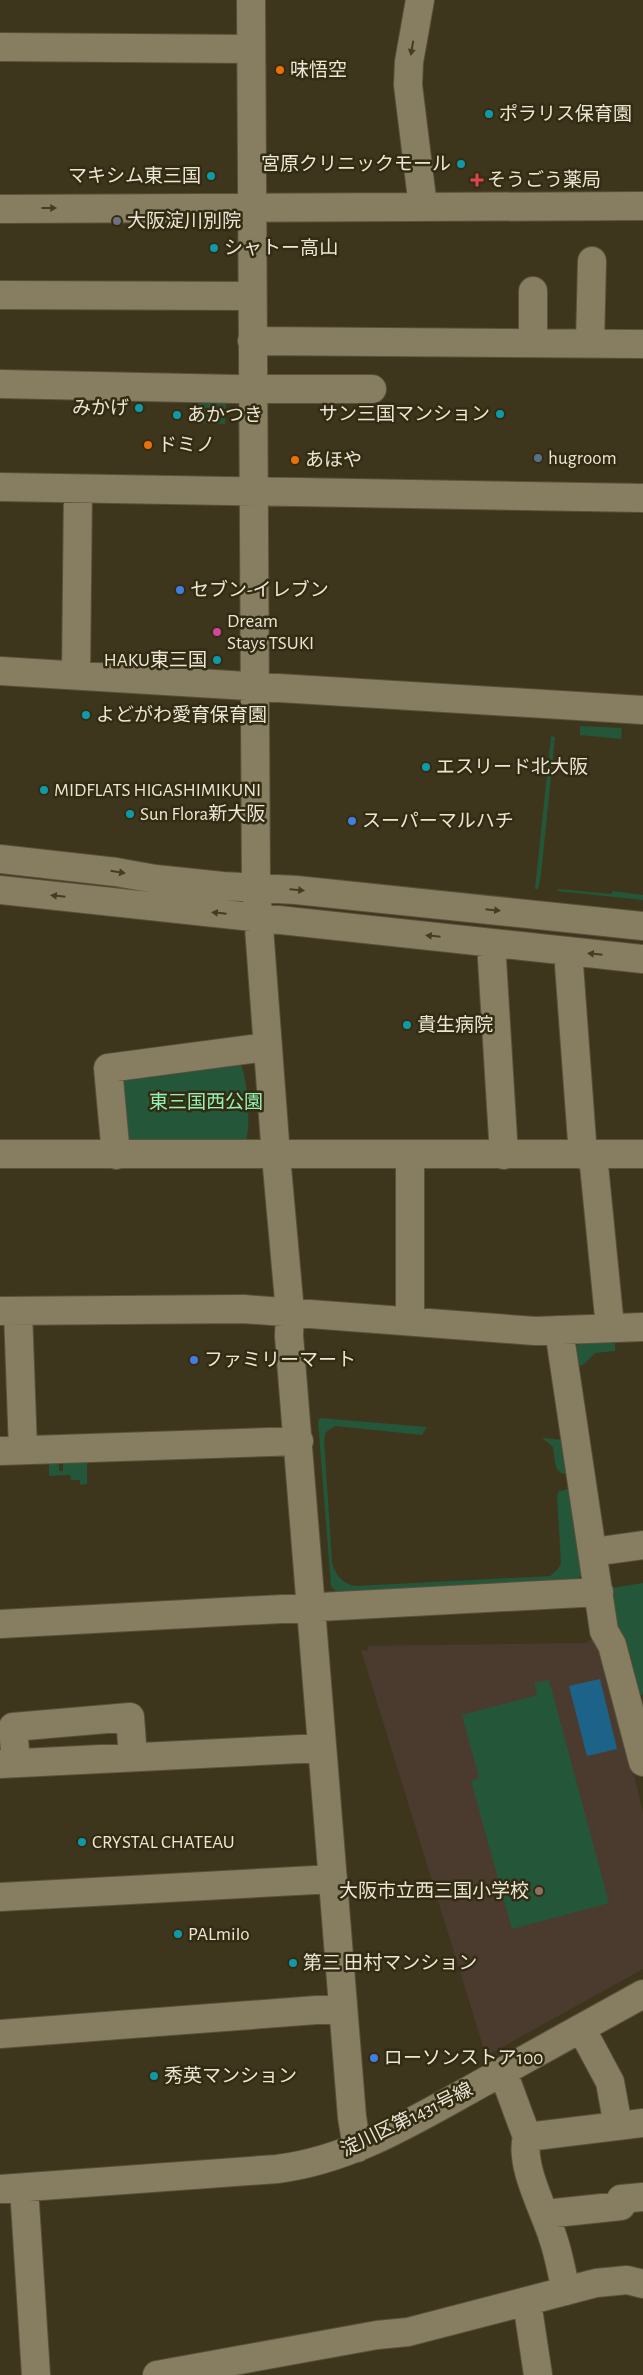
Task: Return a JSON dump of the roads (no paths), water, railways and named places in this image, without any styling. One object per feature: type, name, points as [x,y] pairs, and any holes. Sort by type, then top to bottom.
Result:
[{"type":"street","points":[[251,0],[256,887],[267,1047],[290,1312],[289,1336],[299,1441],[321,1748],[356,2148]]},
{"type":"street","points":[[420,0],[409,62],[408,85],[423,207]]},
{"type":"street","points":[[0,47],[251,49]]},
{"type":"street","points":[[0,209],[643,206]]},
{"type":"street","points":[[590,343],[592,261]]},
{"type":"street","points":[[533,291],[533,343]]},
{"type":"street","points":[[0,295],[252,296]]},
{"type":"street","points":[[252,341],[643,344]]},
{"type":"street","points":[[0,384],[252,389],[372,389]]},
{"type":"street","points":[[0,488],[643,498]]},
{"type":"street","points":[[76,675],[78,489]]},
{"type":"street","points":[[0,671],[643,710]]},
{"type":"street","points":[[0,859],[116,872],[165,880],[256,887],[643,926]]},
{"type":"street","points":[[0,890],[643,959]]},
{"type":"street","points":[[491,943],[504,1155]]},
{"type":"street","points":[[568,951],[588,1155],[610,1327]]},
{"type":"street","points":[[116,1155],[108,1068],[267,1047]]},
{"type":"street","points":[[0,1154],[276,1156],[643,1154]]},
{"type":"street","points":[[410,1155],[410,1320]]},
{"type":"street","points":[[299,1441],[11,1450],[9,1311],[243,1309],[410,1320],[535,1331],[643,1327]]},
{"type":"street","points":[[559,1330],[604,1631],[612,1645],[624,1696],[637,1713],[643,1762]]},
{"type":"street","points":[[593,1552],[643,1545]]},
{"type":"street","points":[[0,1624],[599,1592]]},
{"type":"street","points":[[133,1757],[130,1717],[13,1726],[8,1764],[321,1748]]},
{"type":"street","points":[[0,1897],[332,1879]]},
{"type":"street","name":"淀川区第1431号線","points":[[12,2188],[277,2170],[310,2165],[356,2148],[404,2126],[643,1994]]},
{"type":"street","points":[[0,2034],[343,2008]]},
{"type":"street","points":[[527,2137],[630,2124],[581,2028]]},
{"type":"street","points":[[503,2072],[527,2137],[525,2142],[529,2171],[545,2214],[566,2291]]},
{"type":"street","points":[[12,2188],[36,2375]]},
{"type":"street","points":[[545,2214],[621,2206],[621,2199],[643,2197]]},
{"type":"street","points":[[157,2375],[408,2332],[596,2283],[627,2280],[643,2284]]},
{"type":"street","points":[[527,2302],[538,2375]]},
{"type":"water","points":[[600,1679],[617,1749],[587,1756],[569,1686]]},
{"type":"place","name":"味悟空","points":[[280,70]]},
{"type":"place","name":"ポラリス保育園","points":[[489,114]]},
{"type":"place","name":"宮原クリニックモール","points":[[461,164]]},
{"type":"place","name":"マキシム東三国","points":[[211,176]]},
{"type":"place","name":"そうごう薬局","points":[[477,180]]},
{"type":"place","name":"大阪淀川別院","points":[[117,221]]},
{"type":"place","name":"シャトー高山","points":[[214,248]]},
{"type":"place","name":"みかげ","points":[[139,408]]},
{"type":"place","name":"サン三国マンション","points":[[500,414]]},
{"type":"place","name":"あかつき","points":[[177,415]]},
{"type":"place","name":"ドミノ","points":[[148,445]]},
{"type":"place","name":"hugroom","points":[[538,458]]},
{"type":"place","name":"あほや","points":[[295,460]]},
{"type":"place","name":"セブン-イレブン","points":[[180,590]]},
{"type":"place","name":"Dream Stays TSUKI","points":[[217,632]]},
{"type":"place","name":"HAKU東三国","points":[[217,660]]},
{"type":"place","name":"よどがわ愛育保育園","points":[[86,715]]},
{"type":"place","name":"エスリード北大阪","points":[[426,767]]},
{"type":"place","name":"MIDFLATS HIGASHIMIKUNI","points":[[44,790]]},
{"type":"place","name":"Sun Flora新大阪","points":[[130,814]]},
{"type":"place","name":"スーパーマルハチ","points":[[352,821]]},
{"type":"place","name":"貴生病院","points":[[407,1025]]},
{"type":"place","name":"ファミリーマート","points":[[194,1360]]},
{"type":"place","name":"CRYSTAL CHATEAU","points":[[82,1842]]},
{"type":"place","name":"大阪市立西三国小学校","points":[[539,1891]]},
{"type":"place","name":"PALmiIo","points":[[178,1934]]},
{"type":"place","name":"第三 田村マンション","points":[[293,1963]]},
{"type":"place","name":"ローソンストア100","points":[[374,2058]]},
{"type":"place","name":"秀英マンション","points":[[154,2076]]},
{"type":"park label","name":"東三国西公園","points":[[206,1102]]}]
